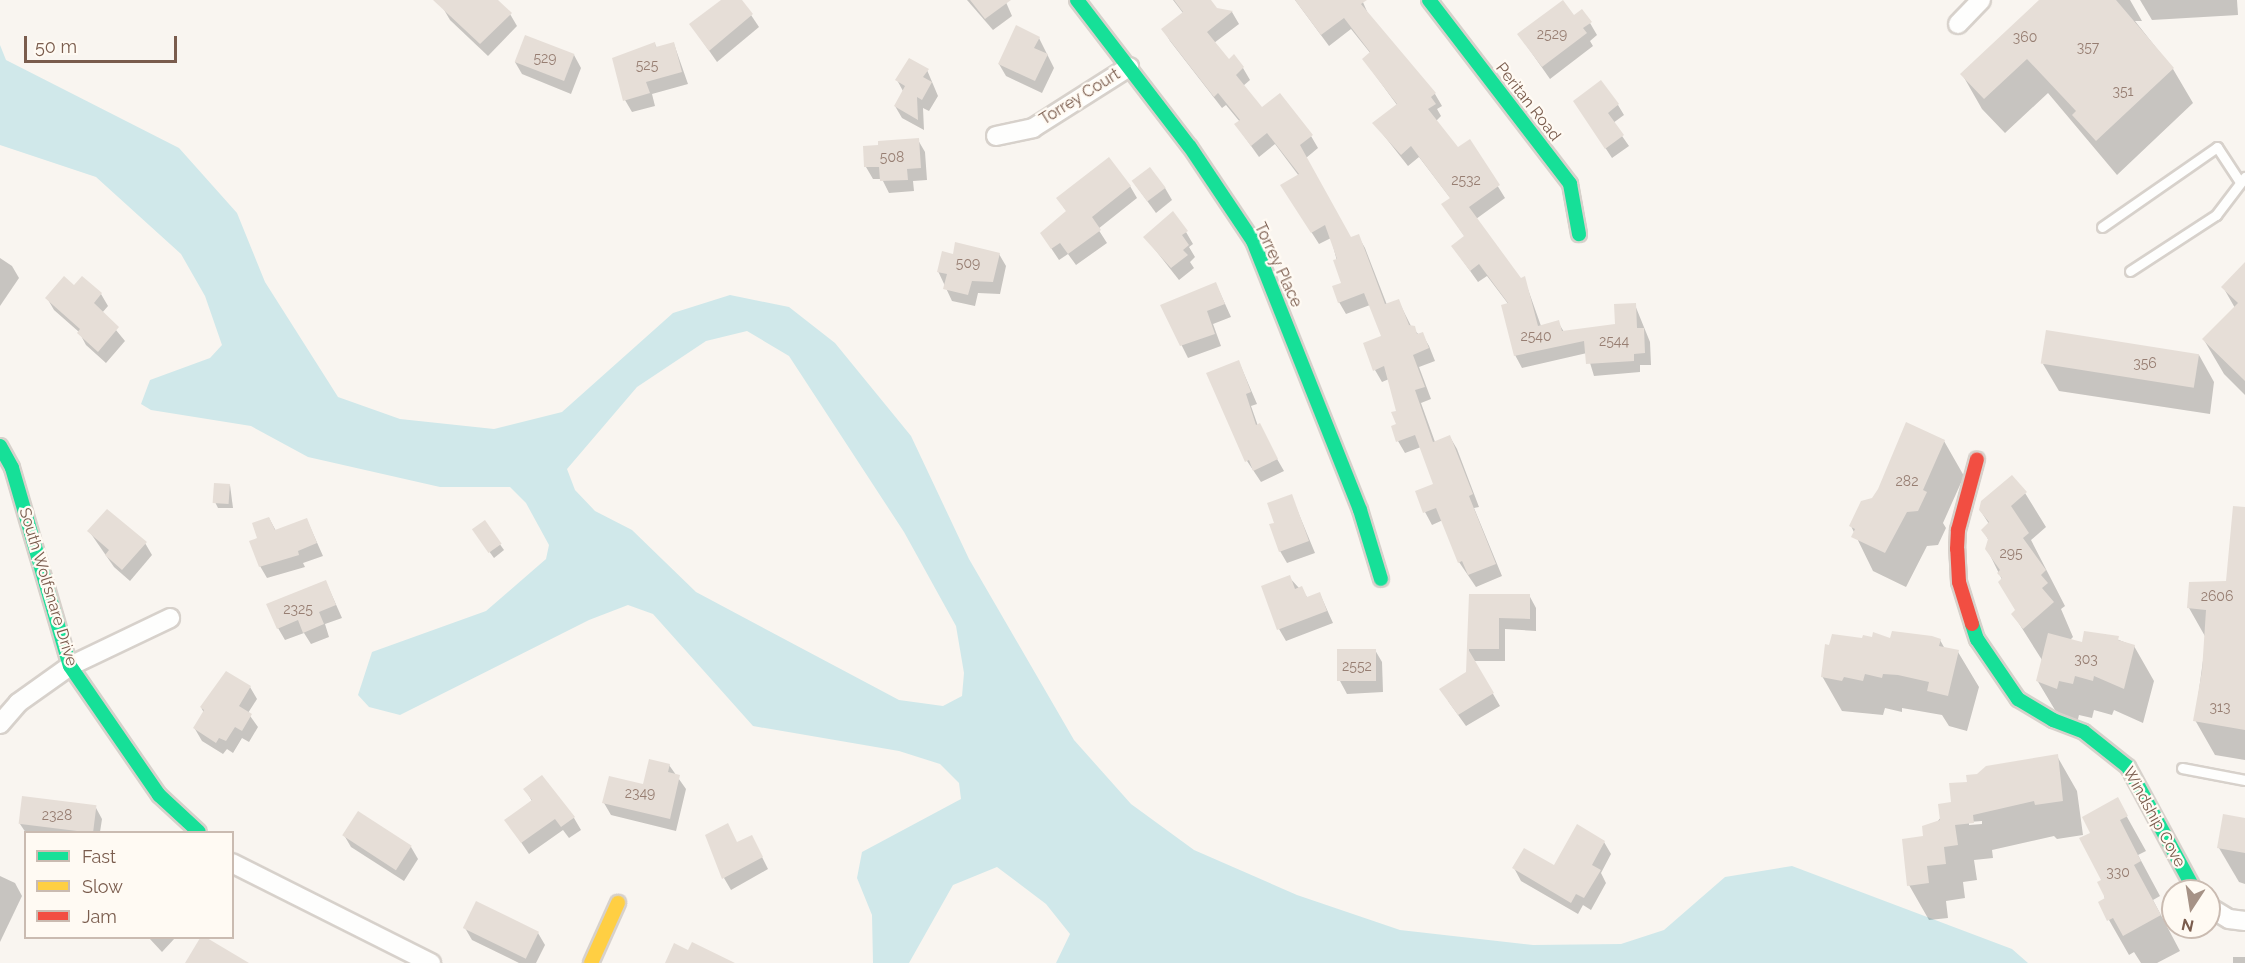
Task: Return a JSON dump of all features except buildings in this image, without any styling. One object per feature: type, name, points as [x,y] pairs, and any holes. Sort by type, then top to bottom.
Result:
[{"type":"street","name":"Torrey Place","points":[[1077,0],[1190,147],[1253,241],[1360,510],[1381,579]]},
{"type":"street","name":"Peritan Road","points":[[1429,0],[1570,184],[1579,234]]},
{"type":"street","points":[[1958,24],[1982,0]]},
{"type":"street","name":"Torrey Court","points":[[996,136],[1033,128],[1129,67]]},
{"type":"street","name":"South Wolfsnare Drive","points":[[0,446],[12,468],[70,666],[159,795],[198,831]]},
{"type":"street","name":"Windship Cove","points":[[1977,459],[1958,530],[1957,549],[1959,582],[1977,639],[2018,699],[2053,720],[2084,732],[2128,767],[2189,879]]},
{"type":"street","points":[[0,724],[18,703],[70,666],[170,618]]},
{"type":"street","points":[[234,865],[431,963]]},
{"type":"street","points":[[591,963],[618,903]]},
{"type":"street","points":[[2221,915],[2229,919],[2245,921]]},
{"type":"lane","points":[[2102,227],[2217,147],[2243,179],[2216,215],[2130,271]]},
{"type":"lane","points":[[2182,768],[2245,780]]},
{"type":"water","points":[[0,45],[6,60],[179,148],[237,213],[265,282],[338,397],[400,419],[494,429],[562,412],[673,313],[730,295],[789,307],[835,343],[911,436],[969,559],[1074,740],[1131,804],[1194,850],[1297,895],[1400,930],[1533,945],[1621,944],[1664,930],[1725,877],[1792,866],[2012,949],[2028,963],[1056,963],[1070,934],[1046,904],[997,867],[953,885],[909,963],[873,963],[872,915],[857,878],[862,852],[961,799],[959,783],[940,764],[899,751],[753,726],[653,614],[628,605],[589,620],[400,715],[369,707],[358,695],[372,652],[486,611],[546,559],[549,545],[526,503],[510,487],[440,487],[308,457],[251,426],[151,410],[141,404],[150,380],[210,358],[222,345],[205,296],[181,254],[96,177],[0,145]],"holes":[[[747,331],[789,356],[904,532],[956,626],[964,673],[962,696],[943,706],[899,700],[696,592],[632,530],[595,511],[575,490],[567,469],[637,387],[706,341]]]},
{"type":"traffic: fast","points":[[1077,0],[1190,147],[1253,241],[1360,510],[1381,579]]},
{"type":"traffic: fast","points":[[1429,0],[1570,184],[1579,234]]},
{"type":"traffic: fast","points":[[0,446],[12,468],[70,666],[159,795],[198,831]]},
{"type":"traffic: fast","points":[[1972,624],[1977,639],[2018,699],[2053,720],[2084,732],[2128,767],[2189,879]]},
{"type":"traffic: slow","points":[[591,963],[618,903]]},
{"type":"traffic: jam","points":[[1972,624],[1959,582],[1957,549],[1958,530],[1977,459]]}]
